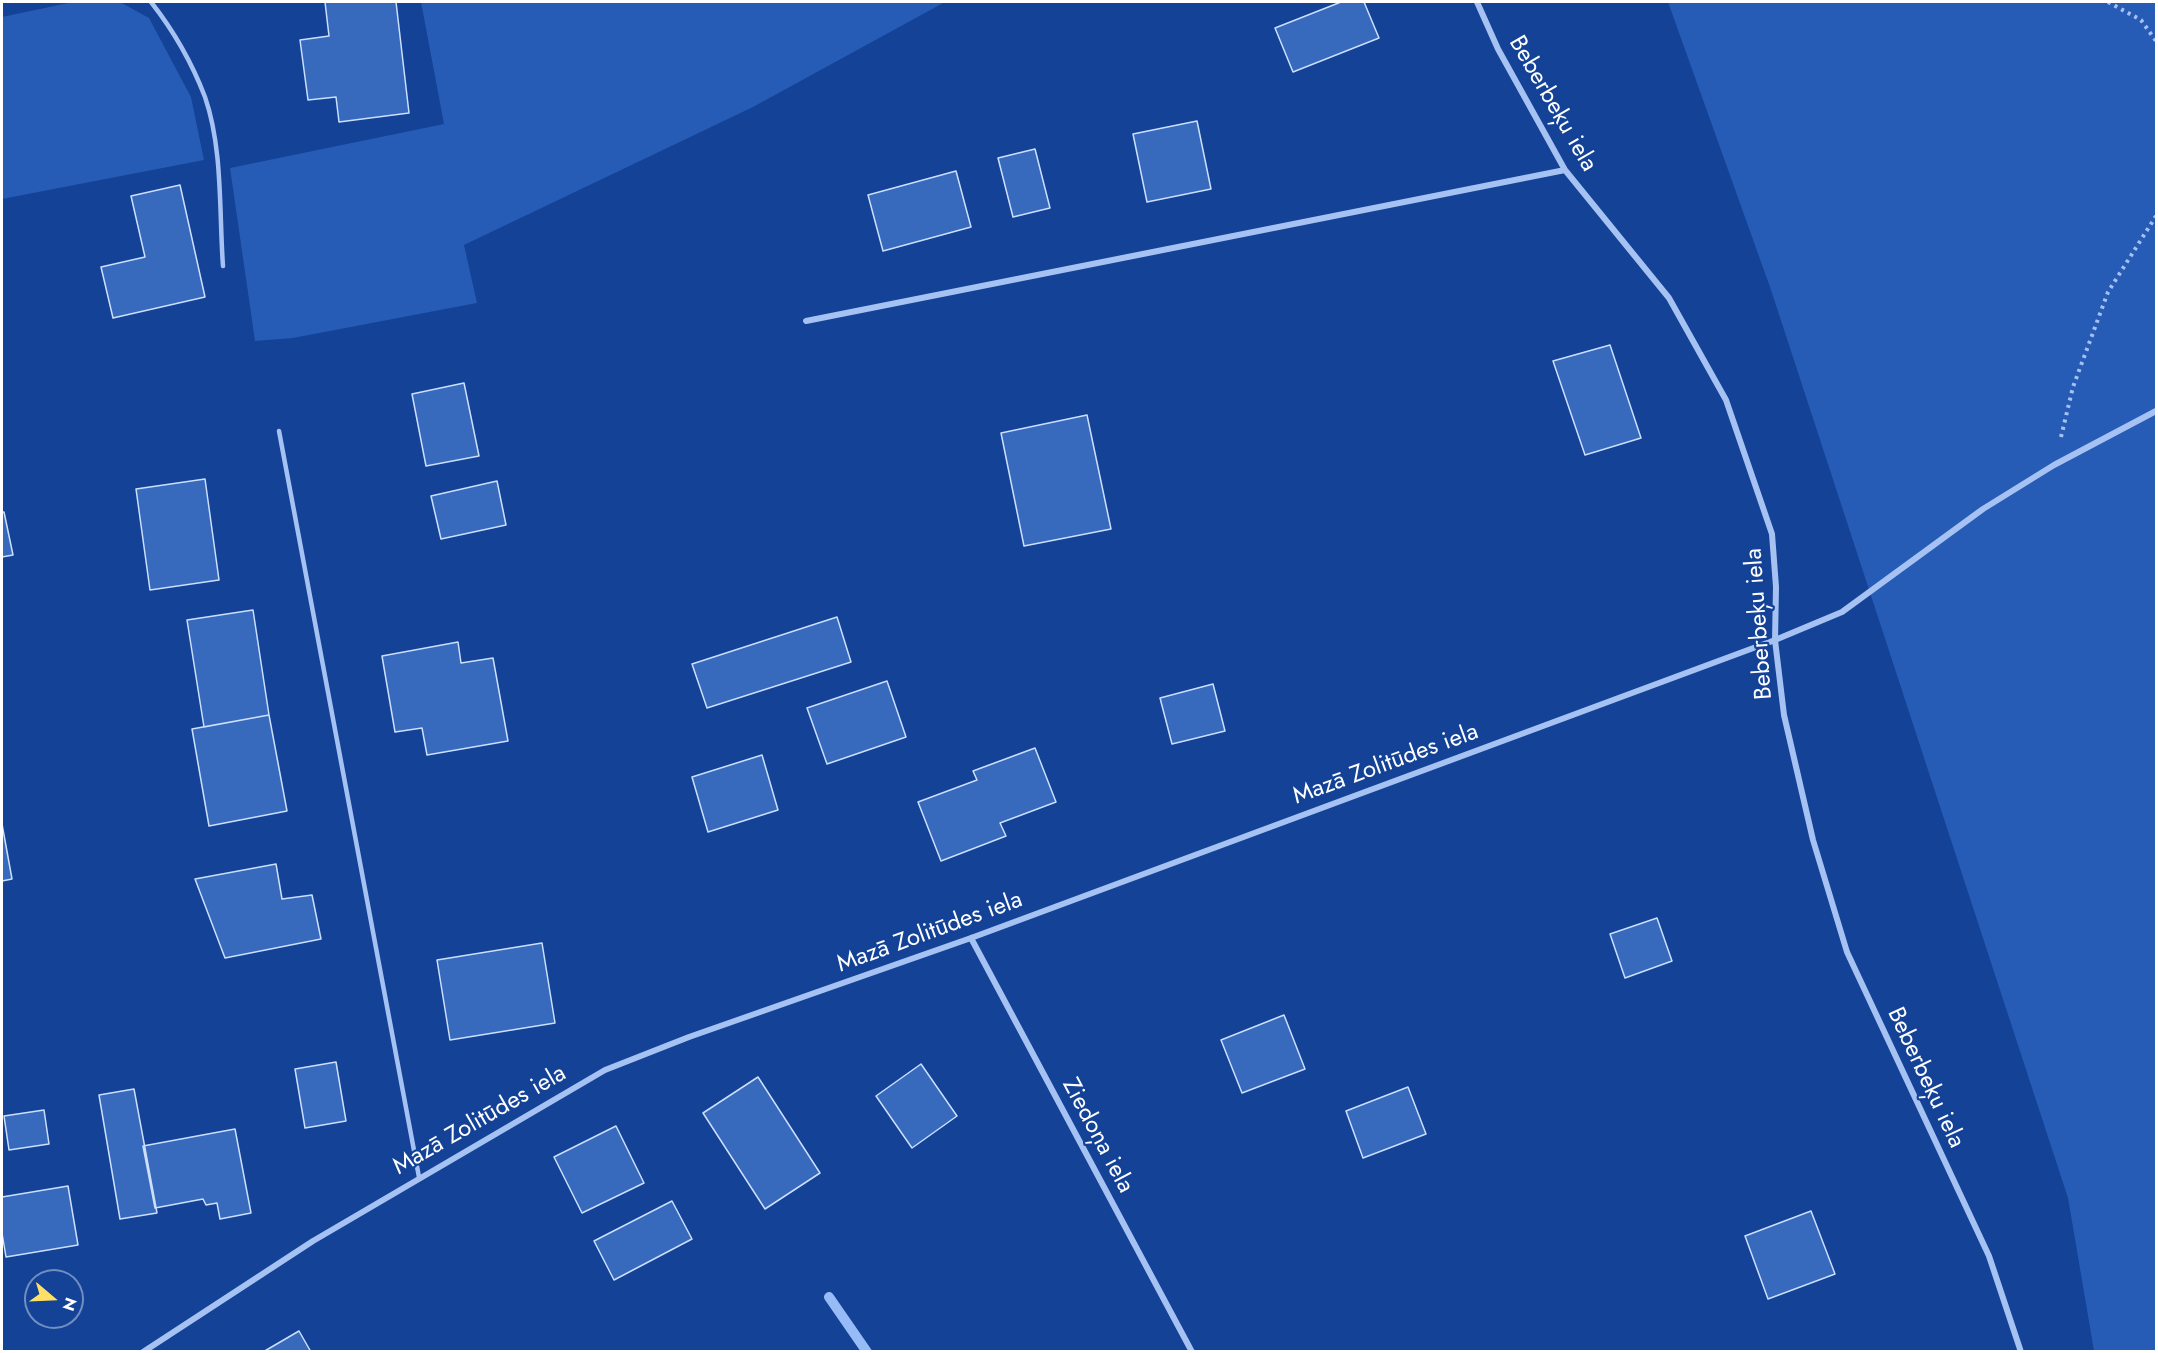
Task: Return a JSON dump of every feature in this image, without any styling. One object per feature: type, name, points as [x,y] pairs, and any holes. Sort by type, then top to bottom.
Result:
[{"type":"street","name":"Beberbeķu iela","points":[[1477,2],[1498,49],[1565,170],[1670,298],[1726,400],[1772,534],[1776,587],[1775,640],[1784,715],[1813,840],[1847,952],[1989,1256],[2021,1352]]},
{"type":"street","points":[[806,321],[1565,170]]},
{"type":"street","name":"Mazā Zolitūdes iela","points":[[143,1352],[313,1241],[605,1070],[689,1037],[970,938],[1775,640],[1842,612],[1983,508],[2054,465],[2157,411]]},
{"type":"street","name":"Ziedoņa iela","points":[[970,938],[1192,1352]]},
{"type":"lane","points":[[150,2],[172,28],[205,98],[216,151],[223,266]]},
{"type":"lane","points":[[279,431],[419,1177]]},
{"type":"path","points":[[2109,2],[2141,20],[2157,41]]},
{"type":"path","points":[[2054,465],[2073,387],[2108,292],[2157,216]]},
{"type":"shaded area","points":[[73,2],[120,2],[149,18],[191,97],[204,160],[2,199],[2,17]]},
{"type":"shaded area","points":[[421,2],[945,2],[753,107],[464,245],[477,303],[293,338],[255,341],[230,168],[444,124]]},
{"type":"shaded area","points":[[1668,2],[2156,2],[2156,1351],[2094,1351],[2068,1198],[1771,290]]},
{"type":"building","points":[[325,2],[396,2],[409,113],[339,122],[336,97],[308,100],[300,40],[329,36]]},
{"type":"building","points":[[1341,2],[1364,2],[1379,38],[1293,72],[1275,28]]},
{"type":"building","points":[[1197,121],[1211,189],[1147,202],[1133,134]]},
{"type":"building","points":[[1035,149],[1050,208],[1013,217],[998,158]]},
{"type":"building","points":[[956,171],[971,227],[883,251],[868,195]]},
{"type":"building","points":[[180,185],[205,297],[113,318],[101,267],[145,257],[131,196]]},
{"type":"building","points":[[1610,345],[1641,438],[1585,455],[1553,361]]},
{"type":"building","points":[[464,383],[479,456],[426,466],[412,394]]},
{"type":"building","points":[[1087,415],[1111,529],[1024,546],[1001,433]]},
{"type":"building","points":[[205,479],[219,580],[150,590],[136,489]]},
{"type":"building","points":[[497,481],[506,525],[441,539],[431,496]]},
{"type":"building","points":[[2,512],[4,512],[13,555],[2,557]]},
{"type":"building","points":[[253,610],[269,715],[204,727],[187,620]]},
{"type":"building","points":[[837,617],[851,662],[707,708],[692,664]]},
{"type":"building","points":[[458,642],[461,663],[493,658],[508,741],[427,755],[422,728],[395,732],[382,656]]},
{"type":"building","points":[[887,681],[906,737],[827,764],[807,708]]},
{"type":"building","points":[[1213,684],[1225,731],[1172,744],[1160,698]]},
{"type":"building","points":[[269,715],[287,811],[209,826],[192,729]]},
{"type":"building","points":[[1035,748],[1056,802],[1000,823],[1006,836],[941,861],[918,802],[977,780],[973,771]]},
{"type":"building","points":[[762,755],[778,810],[708,832],[692,777]]},
{"type":"building","points":[[2,824],[12,879],[2,881]]},
{"type":"building","points":[[276,864],[282,899],[312,895],[321,939],[225,958],[195,879]]},
{"type":"building","points":[[1657,918],[1672,961],[1625,978],[1610,934]]},
{"type":"building","points":[[542,943],[555,1023],[450,1040],[437,960]]},
{"type":"building","points":[[1284,1015],[1305,1069],[1242,1093],[1221,1040]]},
{"type":"building","points":[[336,1062],[346,1121],[305,1128],[295,1069]]},
{"type":"building","points":[[921,1064],[957,1116],[912,1148],[876,1096]]},
{"type":"building","points":[[758,1077],[820,1173],[765,1209],[703,1113]]},
{"type":"building","points":[[1408,1087],[1426,1134],[1363,1158],[1346,1111]]},
{"type":"building","points":[[134,1089],[157,1213],[120,1219],[99,1095]]},
{"type":"building","points":[[44,1110],[49,1144],[9,1150],[4,1116]]},
{"type":"building","points":[[616,1126],[644,1183],[582,1213],[554,1157]]},
{"type":"building","points":[[235,1129],[251,1213],[220,1219],[217,1203],[206,1205],[203,1199],[155,1208],[143,1146]]},
{"type":"building","points":[[68,1186],[78,1245],[6,1257],[2,1233],[2,1197]]},
{"type":"building","points":[[672,1201],[692,1239],[614,1280],[594,1241]]},
{"type":"building","points":[[1811,1211],[1835,1274],[1768,1299],[1745,1236]]},
{"type":"building","points":[[299,1331],[311,1352],[263,1352]]},
{"type":"waterway","points":[[829,1297],[867,1352]]}]
